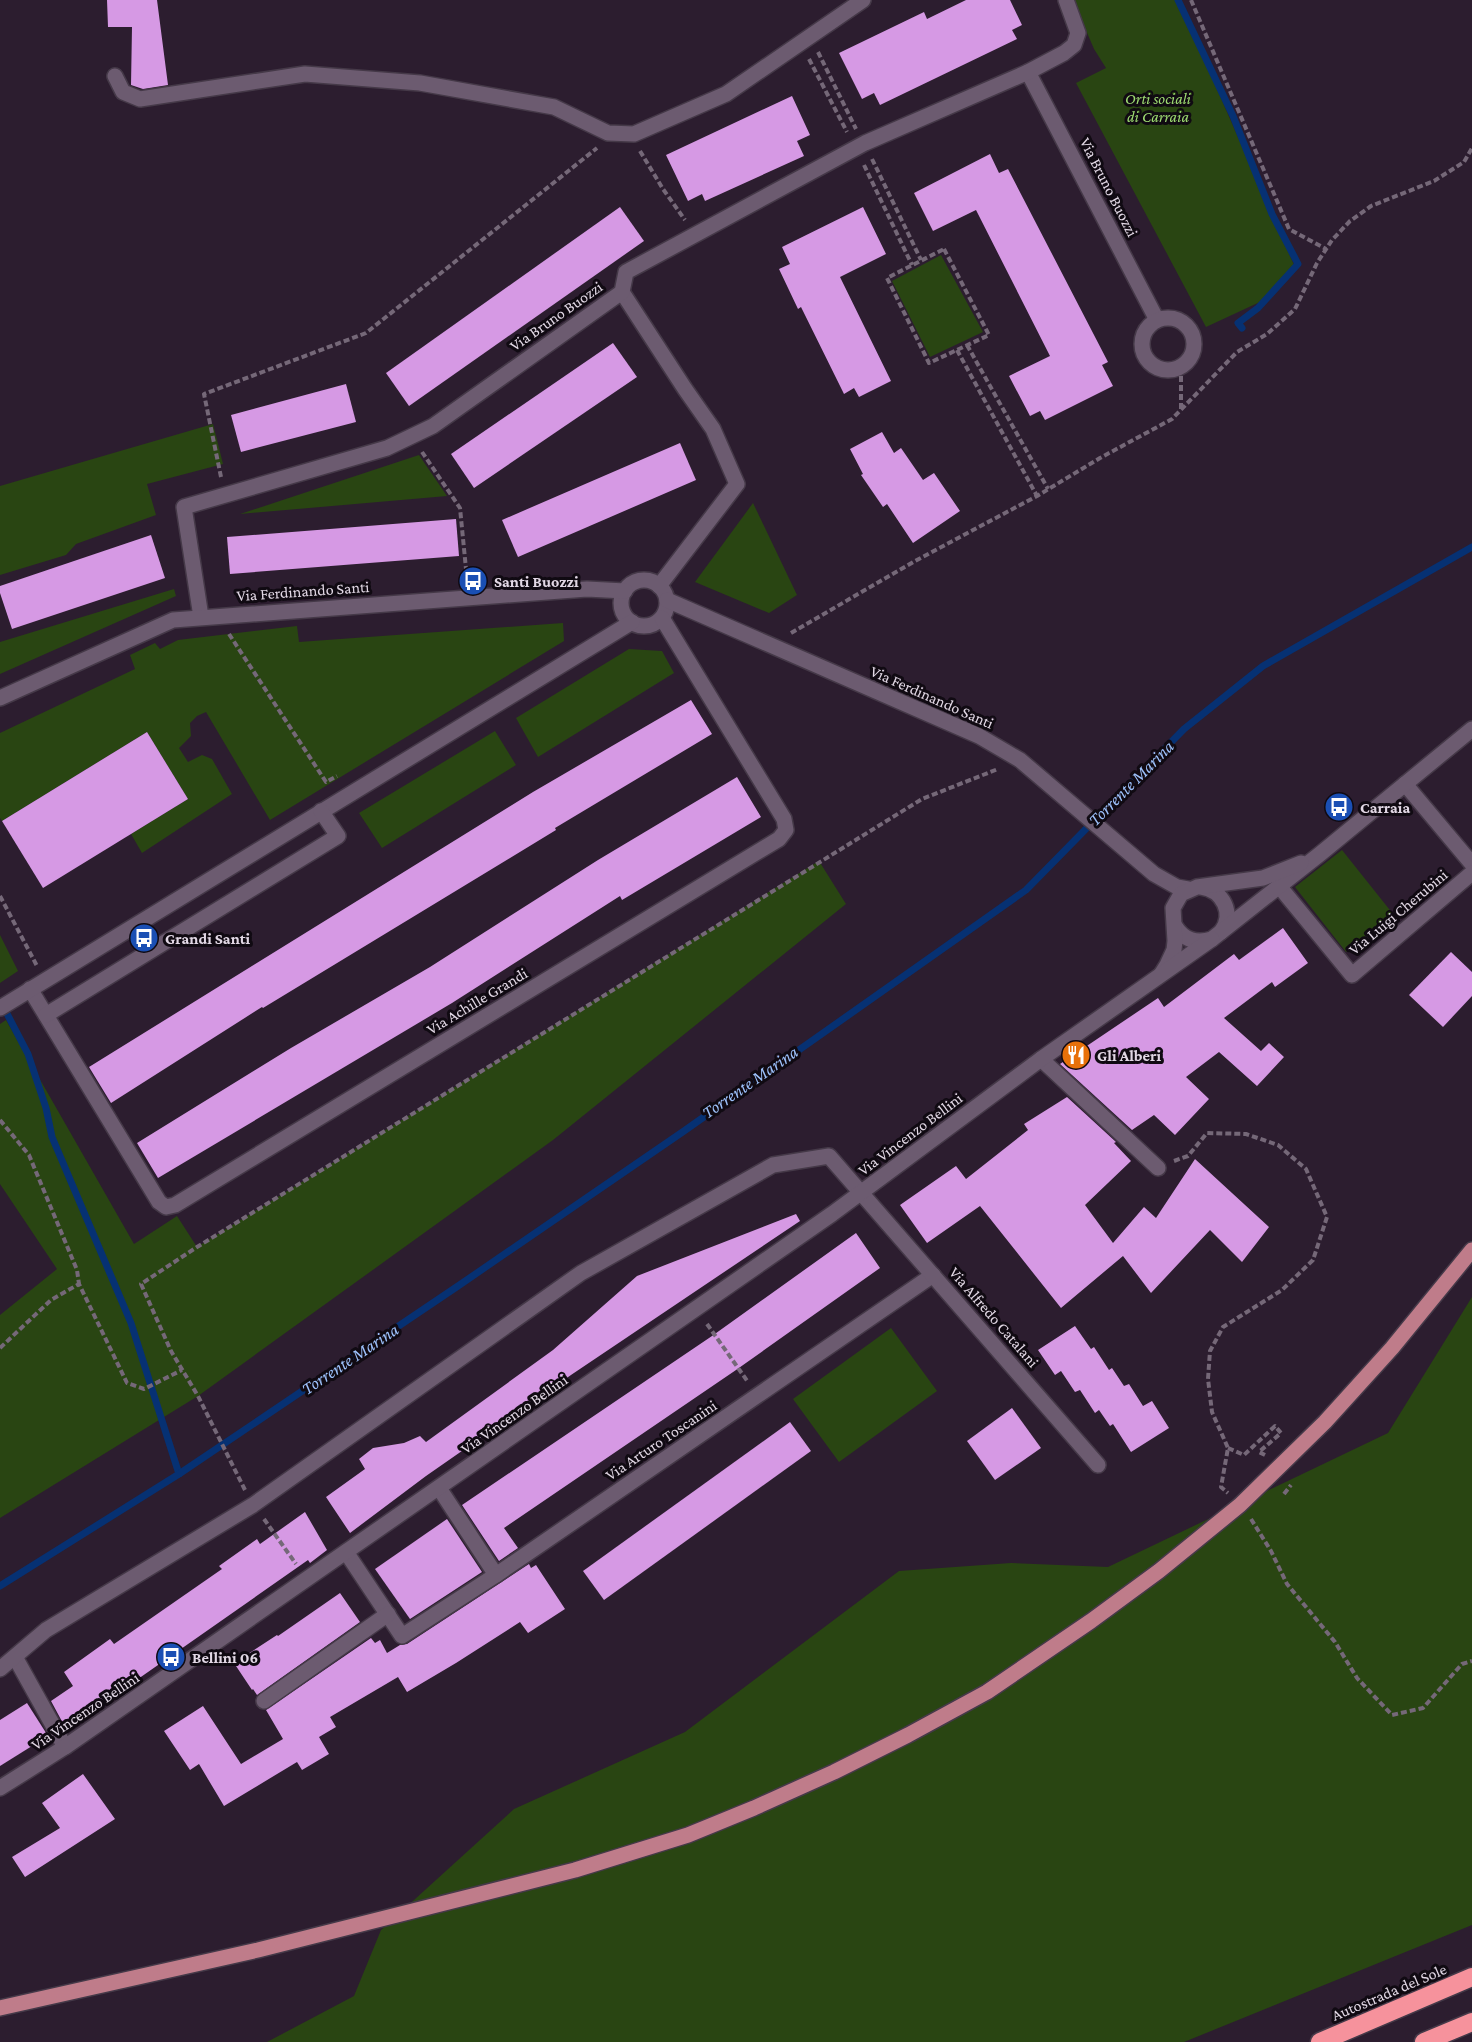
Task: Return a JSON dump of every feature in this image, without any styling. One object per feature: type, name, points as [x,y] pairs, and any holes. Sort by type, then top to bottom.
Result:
[{"type":"highway","name":"Autostrada del Sole","points":[[1320,2042],[1472,1977]]},
{"type":"highway","points":[[1424,2042],[1472,2022]]},
{"type":"main road","points":[[0,2008],[258,1950],[575,1870],[688,1835],[743,1813],[834,1772],[908,1735],[987,1692],[1091,1621],[1160,1571],[1240,1505],[1325,1422],[1377,1365],[1472,1250]]},
{"type":"street","points":[[115,76],[123,92],[140,99],[305,74],[420,82],[554,107],[594,127],[615,133],[634,134],[726,94],[863,0]]},
{"type":"street","name":"Via Bruno Buozzi","points":[[201,616],[184,507],[387,448],[433,426],[622,291],[626,272],[865,143],[1028,72],[1064,53],[1074,45],[1078,33],[1066,0]]},
{"type":"street","name":"Via Bruno Buozzi","points":[[1028,72],[1157,320]]},
{"type":"street","points":[[622,291],[713,429],[737,484],[659,586],[667,600],[667,607],[662,618],[644,626],[632,622],[623,611],[622,597],[625,591]]},
{"type":"street","points":[[1166,318],[1183,322],[1194,336],[1193,354],[1181,368],[1173,371],[1156,368],[1144,356],[1142,340],[1144,332],[1157,320],[1166,318]]},
{"type":"street","name":"Via Ferdinando Santi","points":[[0,698],[173,620],[201,616],[587,589],[625,591],[637,581],[645,580],[659,586]]},
{"type":"street","name":"Via Ferdinando Santi","points":[[667,600],[979,736],[1020,760],[1152,873],[1177,887],[1193,888]]},
{"type":"street","name":"Via Achille Grandi","points":[[30,989],[159,1202],[166,1207],[171,1206],[779,839],[786,830],[784,819],[662,618]]},
{"type":"street","points":[[6,1004],[632,622]]},
{"type":"street","name":"Via Vincenzo Bellini","points":[[0,1788],[65,1747],[862,1193],[1041,1059],[1216,937],[1320,855],[1472,729]]},
{"type":"street","points":[[1405,784],[1472,864]]},
{"type":"street","points":[[46,1015],[338,837],[321,812]]},
{"type":"street","name":"Via Vincenzo Bellini","points":[[1193,888],[1263,878],[1320,855]]},
{"type":"street","name":"Via Ferdinando Santi","points":[[1152,873],[1173,908]]},
{"type":"street","name":"Via Luigi Cherubini","points":[[1279,886],[1352,975],[1472,873]]},
{"type":"street","points":[[1173,908],[1181,894],[1193,888],[1213,891],[1224,903],[1227,911],[1226,920],[1216,937],[1204,942],[1187,939],[1174,927]]},
{"type":"street","name":"Via Vincenzo Bellini","points":[[1156,979],[1171,958],[1175,941],[1173,908]]},
{"type":"street","points":[[1041,1059],[1158,1168]]},
{"type":"street","name":"Via Alfredo Catalani","points":[[252,1503],[582,1273],[773,1165],[829,1156],[1098,1465]]},
{"type":"street","name":"Via Arturo Toscanini","points":[[388,1614],[402,1636],[496,1575],[933,1275]]},
{"type":"street","points":[[439,1488],[496,1575]]},
{"type":"street","points":[[0,1669],[46,1630],[252,1503]]},
{"type":"street","points":[[264,1701],[388,1614],[346,1552]]},
{"type":"street","points":[[15,1657],[65,1747]]},
{"type":"path","points":[[1191,0],[1289,229],[1326,249]]},
{"type":"path","points":[[810,35],[921,260]]},
{"type":"path","points":[[225,495],[204,394],[366,333],[615,133]]},
{"type":"path","points":[[634,134],[640,153],[696,235]]},
{"type":"path","points":[[770,646],[915,561],[1037,496],[1172,419],[1237,352],[1267,334],[1295,309],[1317,263],[1350,221],[1371,206],[1434,181],[1464,162],[1472,148]]},
{"type":"path","points":[[944,249],[989,334],[928,363],[887,278],[921,260],[944,249]]},
{"type":"path","points":[[967,345],[1048,489]]},
{"type":"path","points":[[957,350],[1037,496]]},
{"type":"path","points":[[1181,368],[1181,410]]},
{"type":"path","points":[[411,436],[460,508],[469,597]]},
{"type":"path","points":[[217,615],[327,782],[337,776]]},
{"type":"path","points":[[307,1579],[252,1503],[198,1396],[171,1351],[141,1284],[197,1247],[922,799],[1020,760]]},
{"type":"path","points":[[0,896],[44,980]]},
{"type":"path","points":[[0,1120],[29,1155],[77,1270],[80,1284],[127,1383],[144,1389],[182,1370]]},
{"type":"path","points":[[1158,1168],[1188,1156],[1206,1132],[1246,1134],[1278,1145],[1306,1169],[1327,1217],[1313,1260],[1282,1290],[1223,1327],[1210,1351],[1208,1379],[1212,1412],[1228,1448],[1221,1487]]},
{"type":"path","points":[[0,1348],[51,1300],[80,1284]]},
{"type":"path","points":[[696,1309],[758,1396]]},
{"type":"path","points":[[1228,1448],[1244,1455],[1275,1426],[1281,1433],[1259,1452],[1269,1457]]},
{"type":"path","points":[[1240,1505],[1257,1526],[1287,1584],[1335,1642],[1357,1678],[1392,1714],[1423,1708],[1461,1664],[1472,1661]]},
{"type":"green space","name":"Orti sociali di Carraia","points":[[1073,0],[1178,0],[1294,265],[1262,301],[1206,327],[1076,83],[1106,68],[1094,49]]},
{"type":"green space","points":[[941,255],[983,332],[930,357],[892,281]]},
{"type":"green space","points":[[213,424],[223,464],[147,484],[156,515],[76,544],[66,555],[0,575],[0,486]]},
{"type":"green space","points":[[419,455],[447,496],[240,514]]},
{"type":"green space","points":[[753,503],[797,595],[769,613],[695,582]]},
{"type":"green space","points":[[174,589],[176,596],[0,674],[0,642]]},
{"type":"green space","points":[[563,623],[564,641],[270,820],[206,712],[197,716],[190,723],[191,736],[179,748],[188,762],[202,755],[212,759],[232,794],[142,853],[131,834],[188,799],[147,732],[2,821],[0,818],[0,733],[135,669],[130,655],[155,643],[160,649],[178,640],[297,626],[299,642]]},
{"type":"green space","points":[[629,649],[662,651],[674,673],[538,757],[516,718]]},
{"type":"green space","points":[[495,731],[516,765],[382,848],[359,813]]},
{"type":"green space","points":[[1342,850],[1393,914],[1346,952],[1295,887]]},
{"type":"green space","points":[[819,861],[846,904],[553,1140],[198,1396],[0,1518],[0,1315],[57,1269],[0,1184],[0,1024],[6,1020],[134,1244],[177,1216],[197,1247]]},
{"type":"green space","points":[[0,935],[18,971],[0,983]]},
{"type":"green space","points":[[1472,1297],[1472,1925],[1184,2042],[267,2042],[354,1996],[381,1930],[514,1809],[685,1732],[899,1571],[1011,1563],[1108,1567],[1388,1433]]},
{"type":"green space","points":[[891,1328],[937,1391],[839,1462],[793,1399]]},
{"type":"building","points":[[107,0],[157,0],[168,85],[143,89],[131,85],[132,27],[108,27]]},
{"type":"building","points":[[966,0],[1010,0],[1022,25],[1012,30],[1017,39],[880,105],[874,93],[862,99],[839,53],[924,12],[927,19]]},
{"type":"building","points":[[792,96],[810,135],[797,141],[804,156],[705,201],[702,194],[688,201],[666,155]]},
{"type":"building","points":[[990,154],[999,173],[1008,169],[1108,362],[1102,365],[1113,386],[1045,420],[1040,411],[1030,416],[1009,376],[1050,356],[976,210],[933,231],[914,193]]},
{"type":"building","points":[[620,207],[644,241],[409,406],[386,373]]},
{"type":"building","points":[[863,207],[886,254],[840,277],[891,381],[859,397],[854,388],[844,394],[801,307],[798,309],[779,269],[790,264],[782,247]]},
{"type":"building","points":[[613,343],[637,377],[474,488],[451,454]]},
{"type":"building","points":[[346,384],[356,422],[241,452],[231,415]]},
{"type":"building","points":[[882,432],[894,453],[901,448],[923,480],[934,473],[960,511],[913,543],[887,504],[883,507],[861,475],[863,474],[850,449]]},
{"type":"building","points":[[680,443],[696,480],[518,557],[502,520]]},
{"type":"building","points":[[456,519],[459,556],[230,574],[227,537]]},
{"type":"building","points":[[151,535],[165,578],[12,629],[0,593],[0,586]]},
{"type":"building","points":[[691,700],[712,734],[262,1007],[111,1103],[89,1067],[533,792]]},
{"type":"building","points":[[147,732],[188,799],[43,888],[2,821]]},
{"type":"building","points":[[737,777],[761,817],[622,900],[620,896],[452,1003],[158,1178],[137,1143],[291,1048],[430,967],[598,860]]},
{"type":"building","points":[[1283,928],[1308,963],[1275,987],[1272,982],[1224,1018],[1261,1051],[1269,1043],[1284,1057],[1257,1086],[1219,1052],[1186,1077],[1209,1099],[1175,1135],[1154,1115],[1132,1130],[1060,1064],[1158,998],[1164,1007],[1234,954],[1239,960]]},
{"type":"building","points":[[1451,952],[1472,972],[1472,996],[1443,1027],[1409,995]]},
{"type":"building","points":[[1067,1097],[1116,1142],[1114,1143],[1131,1161],[1085,1205],[1113,1243],[1144,1207],[1156,1218],[1195,1159],[1269,1227],[1242,1262],[1210,1230],[1151,1293],[1123,1256],[1061,1308],[980,1206],[927,1243],[900,1205],[956,1166],[966,1179],[1028,1130],[1024,1124]]},
{"type":"building","points":[[796,1214],[800,1221],[571,1375],[426,1476],[350,1533],[326,1497],[365,1469],[359,1459],[373,1448],[404,1443],[420,1436],[426,1442],[553,1350],[637,1276]]},
{"type":"building","points":[[856,1233],[880,1268],[736,1370],[504,1528],[518,1548],[499,1561],[462,1505],[712,1336]]},
{"type":"building","points":[[1075,1326],[1091,1349],[1094,1347],[1109,1370],[1112,1368],[1124,1386],[1129,1384],[1143,1406],[1152,1401],[1169,1428],[1131,1452],[1113,1424],[1110,1426],[1099,1410],[1095,1413],[1080,1390],[1075,1392],[1061,1371],[1055,1375],[1038,1350]]},
{"type":"building","points":[[1012,1408],[1041,1448],[995,1480],[967,1441]]},
{"type":"building","points":[[790,1422],[811,1451],[604,1600],[583,1571]]},
{"type":"building","points":[[305,1512],[327,1550],[310,1563],[308,1560],[65,1727],[51,1701],[73,1686],[64,1672],[110,1639],[114,1644],[222,1569],[219,1566],[257,1539],[260,1544]]},
{"type":"building","points":[[447,1519],[482,1572],[410,1619],[375,1569]]},
{"type":"building","points":[[529,1564],[531,1568],[536,1565],[565,1609],[528,1633],[520,1622],[407,1692],[398,1677],[330,1717],[336,1727],[319,1737],[329,1754],[302,1770],[297,1762],[224,1806],[199,1764],[190,1770],[164,1731],[203,1706],[241,1764],[283,1739],[266,1710],[371,1638],[375,1643],[380,1640],[387,1653],[400,1645],[407,1644]]},
{"type":"building","points":[[340,1593],[360,1622],[257,1695],[234,1663]]},
{"type":"building","points":[[27,1703],[48,1736],[0,1766],[0,1720]]},
{"type":"building","points":[[83,1774],[115,1819],[25,1877],[12,1857],[60,1828],[42,1803]]},
{"type":"waterway","points":[[1178,0],[1233,116],[1272,214],[1298,264],[1258,308],[1238,323],[1242,328]]},
{"type":"waterway","name":"Torrente Marina","points":[[0,1586],[179,1474],[458,1286],[684,1131],[1026,890],[1184,729],[1263,666],[1472,547]]},
{"type":"waterway","points":[[3,1006],[28,1054],[46,1108],[52,1137],[131,1323],[179,1474]]},
{"type":"place","name":"Santi Buozzi","points":[[473,581]]},
{"type":"place","name":"Carraia","points":[[1339,807]]},
{"type":"place","name":"Grandi Santi","points":[[144,938]]},
{"type":"place","name":"Gli Alberi","points":[[1076,1055]]},
{"type":"place","name":"Bellini 06","points":[[171,1657]]}]
